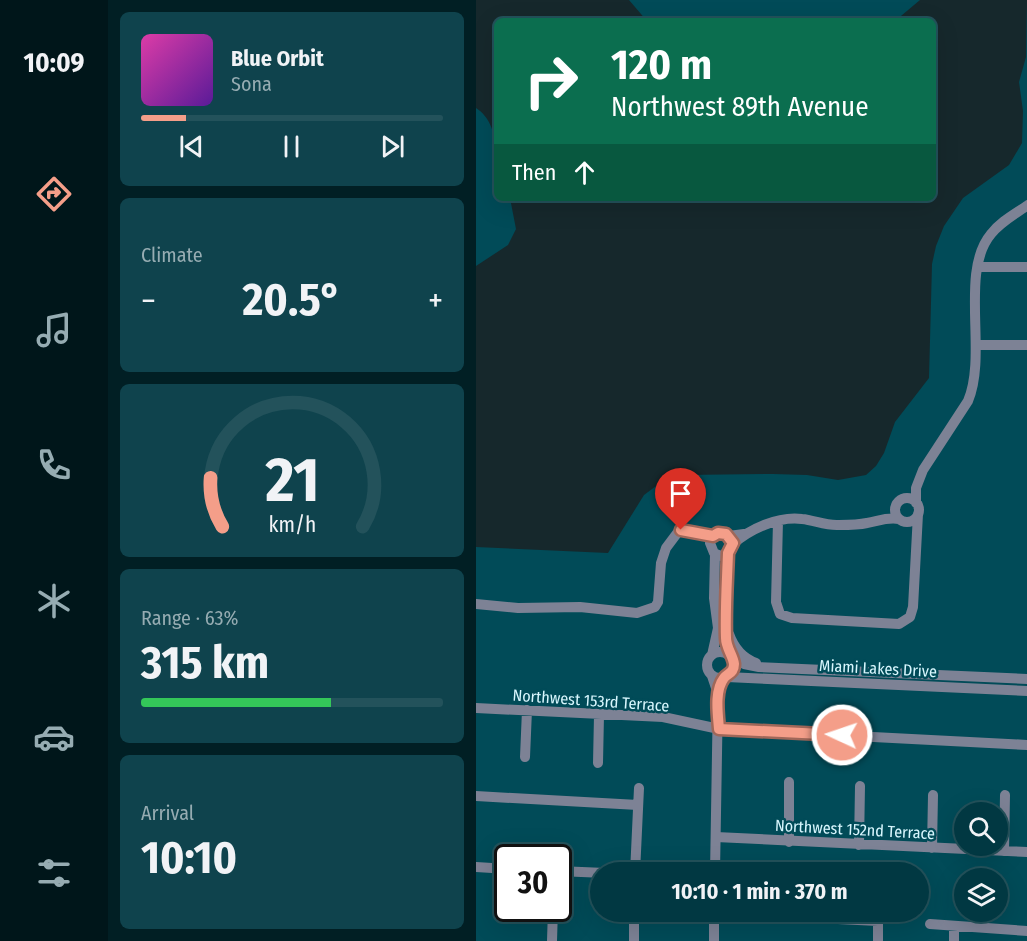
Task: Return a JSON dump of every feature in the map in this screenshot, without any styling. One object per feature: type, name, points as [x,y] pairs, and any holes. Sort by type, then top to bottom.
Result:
[{"type":"street","points":[[778,521],[776,602],[780,614],[792,618],[899,624],[910,617],[913,607],[916,488],[925,465],[970,396],[974,377],[978,267],[981,251],[996,228],[1028,206]]},
{"type":"street","points":[[978,267],[1028,267]]},
{"type":"street","points":[[976,345],[1028,345]]},
{"type":"street","points":[[476,604],[518,608],[580,607],[637,613],[655,607],[660,592],[661,563],[666,548],[681,530],[690,530],[700,534],[713,545],[721,556],[730,544],[745,534],[790,518],[834,526],[866,524],[883,518],[916,488]]},
{"type":"street","points":[[901,502],[917,508]]},
{"type":"street","points":[[901,502],[895,513],[913,530],[916,542]]},
{"type":"street","points":[[883,518],[914,520],[917,508]]},
{"type":"street","points":[[715,862],[718,694],[707,665],[712,655],[718,628],[714,598],[713,545],[722,533],[730,544],[725,636],[733,671],[726,677],[718,694]]},
{"type":"street","points":[[727,627],[732,643],[742,655],[764,667]]},
{"type":"street","points":[[712,655],[719,652],[730,657]]},
{"type":"street","name":"Miami Lakes Drive","points":[[730,657],[744,664],[764,667],[1028,679]]},
{"type":"street","points":[[712,676],[726,677]]},
{"type":"street","name":"Miami Lakes Drive","points":[[726,677],[1028,691]]},
{"type":"street","name":"Northwest 153rd Terrace","points":[[476,708],[664,717],[719,729],[1028,745]]},
{"type":"street","points":[[525,757],[527,710]]},
{"type":"street","points":[[598,764],[599,715]]},
{"type":"street","points":[[789,782],[789,842]]},
{"type":"street","points":[[859,845],[860,786]]},
{"type":"street","points":[[635,862],[640,788]]},
{"type":"street","points":[[932,848],[933,795]]},
{"type":"street","points":[[1005,795],[1005,802]]},
{"type":"street","points":[[476,796],[638,805]]},
{"type":"street","name":"Northwest 152nd Terrace","points":[[716,837],[954,849]]},
{"type":"street","name":"Northwest 152nd Terrace","points":[[1008,851],[1028,852]]},
{"type":"street","points":[[476,867],[494,868]]},
{"type":"street","points":[[572,872],[590,872]]},
{"type":"street","points":[[552,941],[553,922]]},
{"type":"street","points":[[634,922],[634,941]]},
{"type":"street","points":[[714,922],[714,941]]},
{"type":"street","points":[[878,922],[878,941]]},
{"type":"street","points":[[930,924],[1028,931]]},
{"type":"street","points":[[954,927],[954,941]]},
{"type":"shaded area","points":[[476,0],[629,0],[644,18],[494,18],[494,136],[488,120],[476,108]]},
{"type":"shaded area","points":[[920,0],[1027,0],[1026,57],[1019,82],[1023,111],[1022,143],[1009,165],[963,198],[944,226],[932,264],[929,378],[895,422],[884,453],[876,466],[866,475],[838,480],[807,475],[773,474],[683,475],[664,480],[644,495],[608,553],[476,547],[476,266],[508,245],[516,229],[511,201],[936,201],[936,18],[899,18]]},
{"type":"route","points":[[681,530],[713,536],[718,533],[726,534],[733,543],[728,553],[725,636],[726,646],[734,667],[733,671],[724,678],[718,694],[719,729],[842,735]]}]
